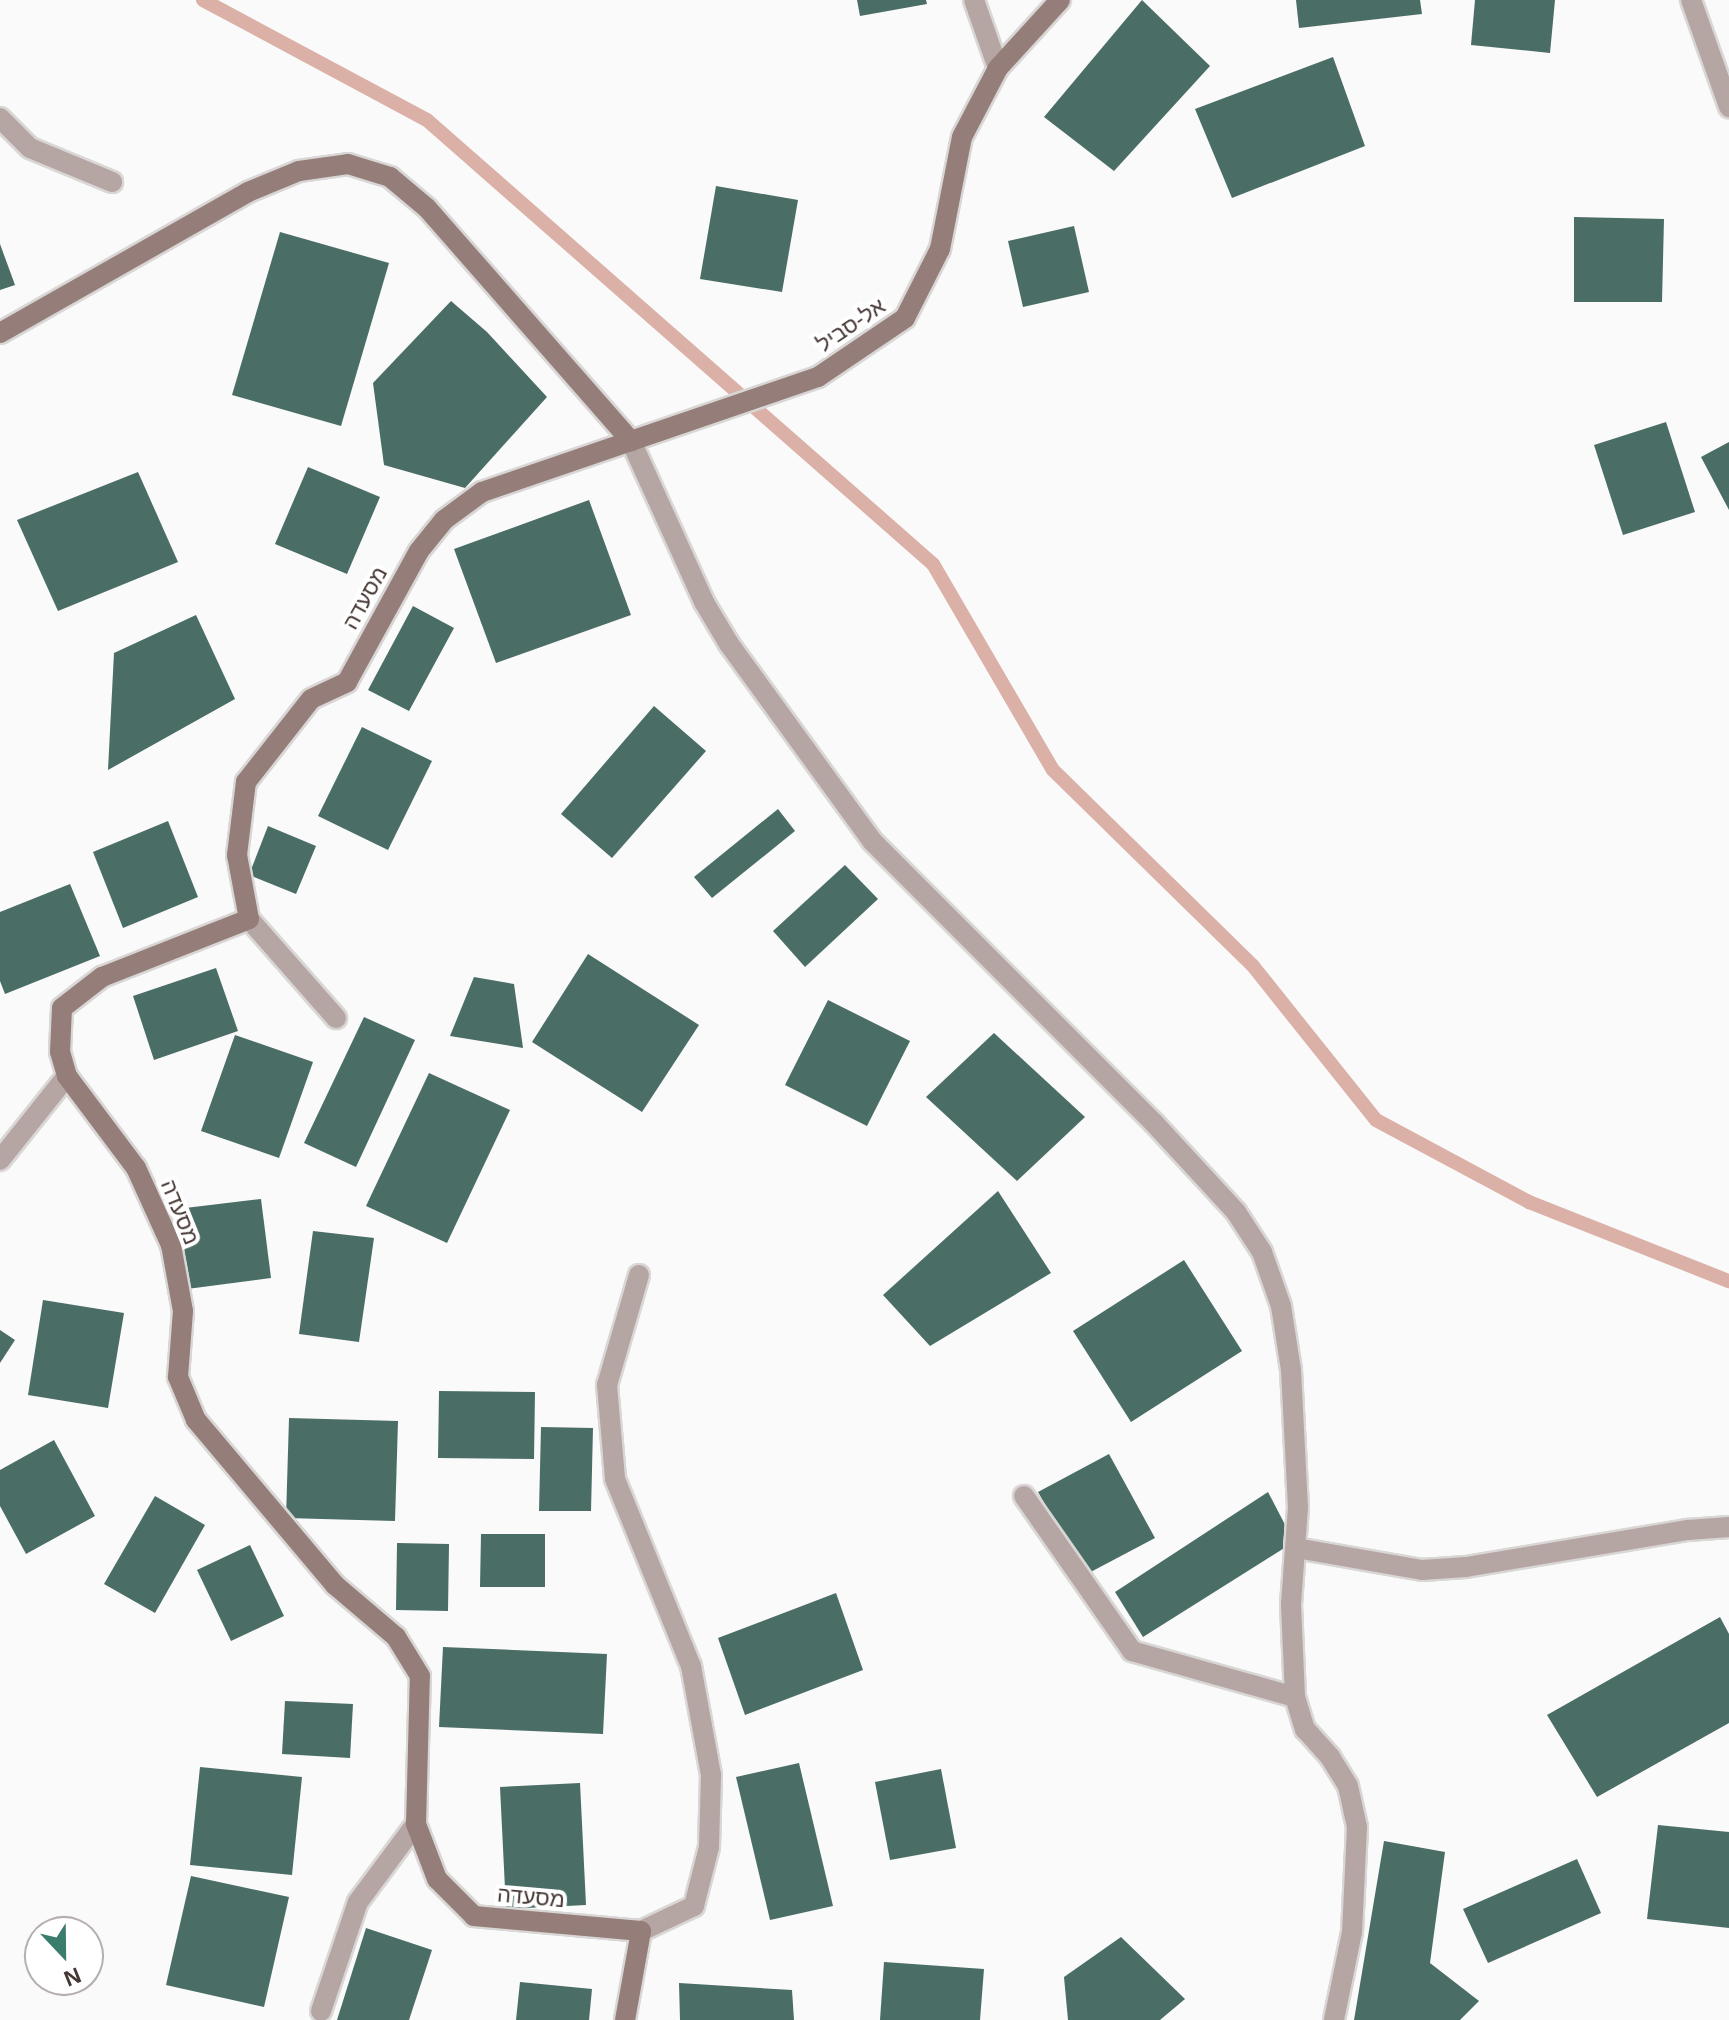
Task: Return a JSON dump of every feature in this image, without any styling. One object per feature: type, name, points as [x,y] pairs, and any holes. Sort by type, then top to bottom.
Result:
[{"type":"street","points":[[974,0],[998,68]]},
{"type":"street","name":"אל-סביל","points":[[573,459],[818,377],[905,318],[940,249],[962,137],[998,68],[1060,0]]},
{"type":"street","points":[[1691,0],[1729,107]]},
{"type":"street","points":[[0,118],[30,148],[112,182]]},
{"type":"street","points":[[0,333],[248,192],[299,171],[348,164],[390,177],[427,208],[631,441],[710,613],[872,841],[1154,1123],[1236,1212],[1262,1252],[1281,1306],[1291,1370],[1298,1507],[1291,1605],[1295,1697],[1305,1729],[1330,1757],[1348,1786],[1357,1827],[1352,1932],[1334,2020]]},
{"type":"street","name":"מסעדה","points":[[573,459],[482,492],[444,520],[419,551],[347,682],[311,699],[246,782],[237,855],[249,919],[102,977],[62,1008],[60,1052],[67,1076],[136,1168],[171,1245],[183,1311],[178,1377],[196,1420],[335,1585],[396,1637],[420,1676],[416,1824],[437,1879],[474,1916],[641,1931]]},
{"type":"street","points":[[249,919],[336,1018]]},
{"type":"street","points":[[0,1160],[67,1076]]},
{"type":"street","points":[[625,2020],[641,1931],[694,1906],[709,1847],[711,1775],[691,1666],[615,1479],[607,1385],[639,1275]]},
{"type":"street","points":[[1024,1496],[1132,1651],[1295,1697]]},
{"type":"street","points":[[1296,1548],[1422,1570],[1466,1567],[1688,1530],[1729,1527]]},
{"type":"street","points":[[321,2011],[358,1902],[416,1824]]},
{"type":"building","points":[[857,0],[926,0],[927,4],[860,16]]},
{"type":"building","points":[[1142,0],[1210,66],[1114,171],[1044,117]]},
{"type":"building","points":[[1296,0],[1420,0],[1422,14],[1299,28]]},
{"type":"building","points":[[1475,0],[1555,0],[1550,53],[1471,45]]},
{"type":"building","points":[[1333,57],[1365,146],[1232,198],[1195,109]]},
{"type":"building","points":[[716,186],[798,200],[782,292],[700,279]]},
{"type":"building","points":[[1574,217],[1664,219],[1662,302],[1574,302]]},
{"type":"building","points":[[1074,226],[1089,292],[1023,307],[1008,241]]},
{"type":"building","points":[[280,232],[389,263],[341,426],[232,395]]},
{"type":"building","points":[[0,244],[15,285],[0,290]]},
{"type":"building","points":[[451,301],[487,332],[547,397],[465,488],[384,465],[373,383]]},
{"type":"building","points":[[1666,422],[1695,512],[1623,535],[1594,445]]},
{"type":"building","points":[[1729,442],[1729,510],[1701,457]]},
{"type":"building","points":[[308,467],[380,497],[347,574],[275,544]]},
{"type":"building","points":[[138,472],[178,562],[58,611],[17,520]]},
{"type":"building","points":[[589,500],[631,615],[496,663],[454,549]]},
{"type":"building","points":[[413,606],[454,628],[409,711],[368,690]]},
{"type":"building","points":[[196,615],[235,699],[108,770],[114,653]]},
{"type":"building","points":[[654,706],[706,751],[612,858],[561,814]]},
{"type":"building","points":[[362,727],[432,761],[388,850],[318,816]]},
{"type":"building","points":[[778,809],[795,831],[712,898],[694,877]]},
{"type":"building","points":[[168,821],[198,897],[123,928],[93,852]]},
{"type":"building","points":[[268,826],[316,846],[296,894],[249,875]]},
{"type":"building","points":[[845,865],[878,899],[805,967],[773,931]]},
{"type":"building","points":[[70,884],[100,956],[5,994],[0,981],[0,912]]},
{"type":"building","points":[[588,954],[699,1025],[642,1112],[532,1042]]},
{"type":"building","points":[[216,968],[238,1031],[154,1060],[133,996]]},
{"type":"building","points":[[474,977],[514,984],[523,1048],[450,1036]]},
{"type":"building","points":[[828,1000],[910,1041],[867,1126],[785,1085]]},
{"type":"building","points":[[364,1017],[415,1040],[356,1167],[304,1143]]},
{"type":"building","points":[[994,1033],[1085,1117],[1017,1181],[926,1097]]},
{"type":"building","points":[[235,1035],[313,1062],[279,1158],[201,1131]]},
{"type":"building","points":[[429,1073],[510,1110],[447,1243],[366,1206]]},
{"type":"building","points":[[998,1191],[1051,1273],[930,1346],[883,1295]]},
{"type":"building","points":[[261,1199],[271,1278],[187,1289],[177,1209]]},
{"type":"building","points":[[313,1231],[374,1238],[359,1342],[299,1334]]},
{"type":"building","points":[[1184,1260],[1242,1351],[1131,1422],[1073,1331]]},
{"type":"building","points":[[43,1300],[124,1313],[108,1408],[28,1395]]},
{"type":"building","points":[[0,1330],[15,1340],[0,1363]]},
{"type":"building","points":[[439,1391],[535,1392],[534,1459],[438,1458]]},
{"type":"building","points":[[289,1418],[398,1421],[395,1521],[286,1518]]},
{"type":"building","points":[[541,1427],[593,1428],[591,1511],[539,1511]]},
{"type":"building","points":[[54,1440],[95,1516],[26,1554],[0,1506],[0,1470]]},
{"type":"building","points":[[1109,1454],[1155,1538],[1085,1575],[1038,1492]]},
{"type":"building","points":[[1268,1492],[1294,1542],[1143,1637],[1115,1592]]},
{"type":"building","points":[[155,1496],[205,1525],[155,1613],[104,1584]]},
{"type":"building","points":[[481,1534],[545,1534],[545,1587],[480,1587]]},
{"type":"building","points":[[397,1543],[449,1544],[448,1611],[396,1610]]},
{"type":"building","points":[[250,1545],[284,1616],[231,1641],[197,1570]]},
{"type":"building","points":[[836,1593],[863,1670],[745,1715],[718,1638]]},
{"type":"building","points":[[1720,1617],[1729,1634],[1729,1723],[1597,1797],[1547,1715]]},
{"type":"building","points":[[443,1647],[607,1654],[603,1734],[439,1727]]},
{"type":"building","points":[[285,1701],[353,1704],[350,1758],[282,1754]]},
{"type":"building","points":[[799,1763],[833,1906],[770,1920],[736,1777]]},
{"type":"building","points":[[200,1767],[302,1777],[292,1875],[190,1865]]},
{"type":"building","points":[[941,1769],[956,1848],[890,1860],[875,1782]]},
{"type":"building","points":[[580,1783],[586,1905],[506,1909],[500,1787]]},
{"type":"building","points":[[1658,1825],[1729,1832],[1729,1928],[1647,1919]]},
{"type":"building","points":[[1384,1841],[1445,1852],[1430,1963],[1479,2001],[1460,2020],[1354,2020]]},
{"type":"building","points":[[1577,1859],[1601,1913],[1488,1963],[1463,1909]]},
{"type":"building","points":[[191,1876],[289,1897],[264,2007],[166,1985]]},
{"type":"building","points":[[366,1928],[432,1950],[409,2020],[337,2020]]},
{"type":"building","points":[[1121,1937],[1185,1999],[1160,2020],[1068,2020],[1064,1977]]},
{"type":"building","points":[[884,1962],[984,1969],[980,2020],[880,2020]]},
{"type":"building","points":[[520,1982],[592,1989],[589,2020],[516,2020]]},
{"type":"building","points":[[679,1983],[792,1990],[794,2020],[680,2020]]},
{"type":"waterway","points":[[203,0],[427,120],[933,564],[1053,770],[1253,966],[1376,1120],[1529,1202],[1729,1281]]}]
